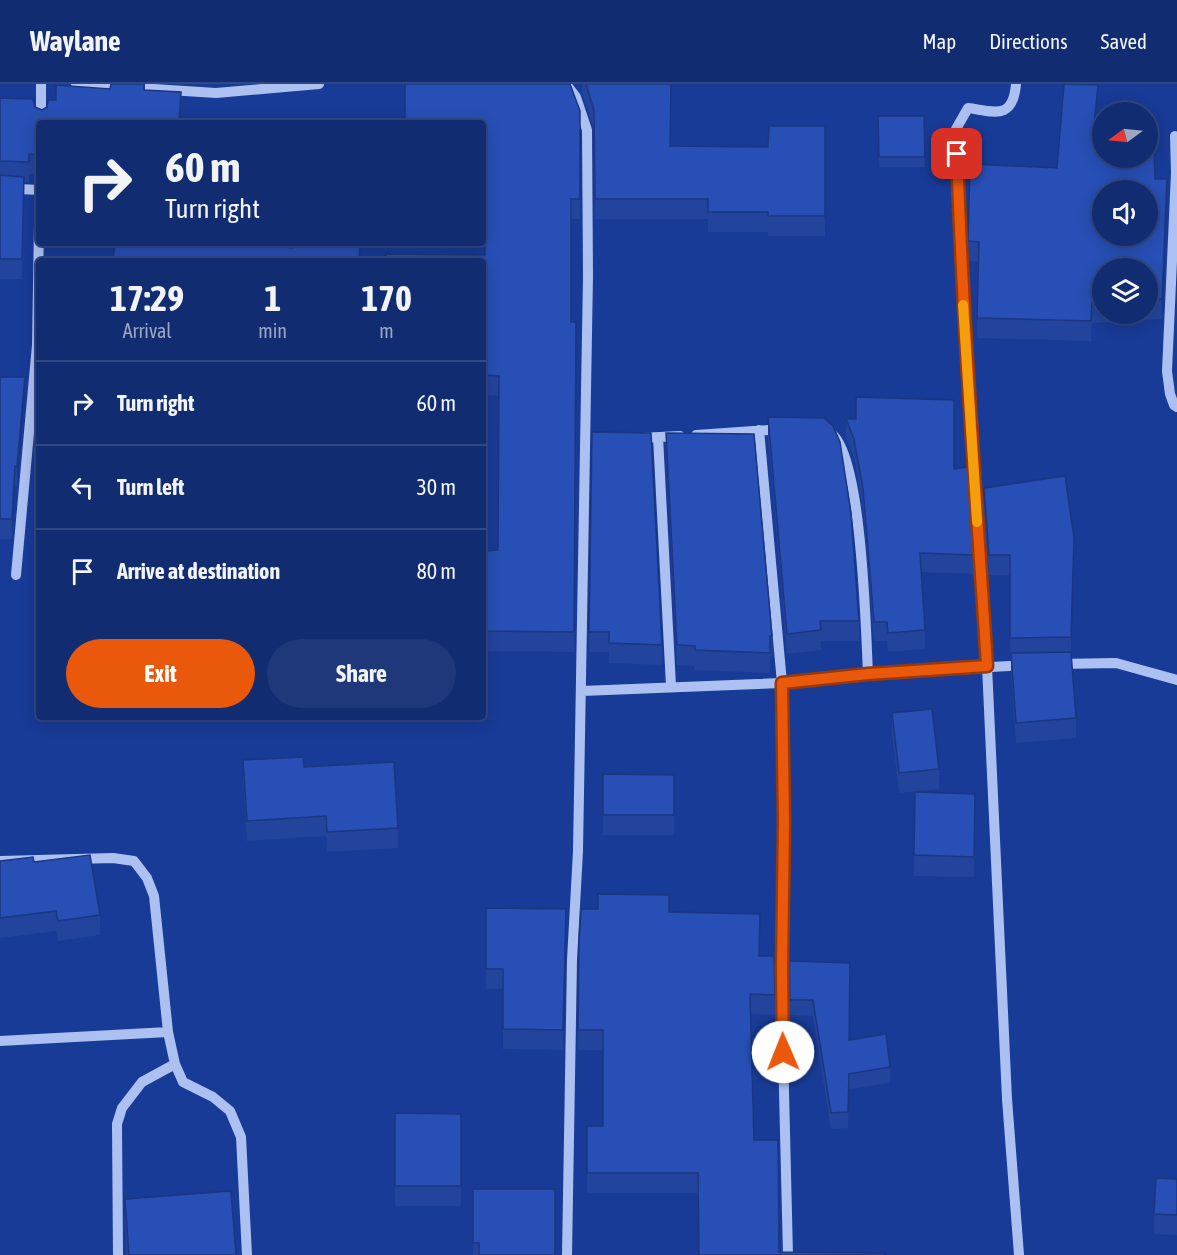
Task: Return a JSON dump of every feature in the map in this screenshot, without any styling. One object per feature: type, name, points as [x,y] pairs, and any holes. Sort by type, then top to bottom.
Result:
[{"type":"street","points":[[40,120],[41,84]]},
{"type":"street","points":[[76,84],[216,93],[319,84]]},
{"type":"street","points":[[566,84],[576,97],[587,130],[588,276],[582,691],[578,851],[572,960],[567,1255]]},
{"type":"street","points":[[1016,84],[1015,99],[1007,109],[995,112],[968,108],[956,129],[962,289],[987,666],[1008,1110],[1019,1255]]},
{"type":"street","points":[[1175,136],[1176,173],[1167,371],[1170,394],[1177,407]]},
{"type":"street","points":[[0,189],[36,190]]},
{"type":"street","points":[[16,575],[34,451],[36,380]]},
{"type":"street","points":[[622,439],[791,428]]},
{"type":"street","points":[[822,429],[835,435],[842,445],[849,470],[859,525],[868,674]]},
{"type":"street","points":[[759,430],[782,683],[784,822],[782,968],[788,1255]]},
{"type":"street","points":[[658,437],[671,686]]},
{"type":"street","points":[[587,441],[598,441]]},
{"type":"street","points":[[1045,665],[1116,663],[1177,680]]},
{"type":"street","points":[[582,691],[782,683],[868,674],[1034,665]]},
{"type":"street","points":[[0,861],[113,858],[134,861],[147,878],[154,896],[168,1032],[174,1064],[183,1082],[213,1097],[230,1111],[241,1137],[247,1255]]},
{"type":"street","points":[[0,1041],[168,1032]]},
{"type":"street","points":[[118,1255],[117,1124],[122,1108],[142,1082],[174,1064]]},
{"type":"building","points":[[111,84],[144,84],[144,90],[181,92],[179,120],[36,120],[36,155],[29,154],[29,162],[0,161],[0,98],[33,99],[35,107],[42,110],[47,107],[48,100],[56,100],[56,85],[110,89]]},
{"type":"building","points":[[405,84],[570,84],[580,111],[580,199],[571,199],[571,322],[576,322],[574,632],[486,631],[486,551],[498,550],[499,376],[486,375],[486,258],[386,258],[386,254],[485,255],[486,120],[405,120]]},
{"type":"building","points":[[586,84],[671,84],[670,146],[768,147],[769,126],[825,126],[825,216],[768,216],[768,212],[708,212],[708,199],[595,199],[594,110]]},
{"type":"building","points":[[1064,84],[1098,85],[1096,102],[1092,102],[1092,168],[1155,168],[1155,179],[1167,179],[1162,299],[1158,299],[1158,258],[1092,258],[1091,321],[977,318],[979,242],[968,241],[970,164],[1057,168]]},
{"type":"building","points":[[878,116],[924,116],[925,157],[879,157]]},
{"type":"building","points":[[0,175],[24,177],[22,259],[0,259]]},
{"type":"building","points":[[115,246],[288,246],[290,248],[297,246],[360,246],[359,258],[113,258]]},
{"type":"building","points":[[0,377],[25,377],[17,466],[15,466],[12,519],[0,519]]},
{"type":"building","points":[[856,397],[954,400],[954,469],[968,467],[974,555],[920,553],[925,630],[888,633],[887,622],[874,622],[863,489],[854,439],[846,419],[856,419]]},
{"type":"building","points":[[768,417],[824,418],[833,426],[840,442],[851,513],[859,621],[820,621],[821,630],[787,634]]},
{"type":"building","points":[[592,432],[651,433],[662,645],[609,643],[609,632],[589,632]]},
{"type":"building","points":[[666,433],[754,434],[772,636],[770,636],[770,653],[695,650],[695,646],[677,645]]},
{"type":"building","points":[[1065,476],[1074,538],[1071,637],[1010,638],[1010,555],[989,555],[984,488]]},
{"type":"building","points":[[35,568],[36,568],[36,625]]},
{"type":"building","points":[[1071,652],[1076,718],[1016,723],[1011,653]]},
{"type":"building","points":[[932,709],[939,769],[899,773],[892,713]]},
{"type":"building","points":[[303,757],[304,767],[394,762],[398,828],[327,832],[326,816],[247,821],[243,760]]},
{"type":"building","points":[[603,774],[674,775],[674,815],[603,815]]},
{"type":"building","points":[[915,792],[975,794],[974,857],[914,855]]},
{"type":"building","points":[[90,855],[100,915],[58,921],[56,911],[0,918],[0,861],[33,857],[34,862]]},
{"type":"building","points":[[598,894],[669,895],[669,912],[760,914],[759,956],[774,956],[775,995],[750,994],[754,1140],[778,1140],[779,1252],[885,1253],[885,1255],[699,1255],[698,1173],[587,1173],[587,1126],[603,1126],[603,1030],[578,1030],[579,940],[581,909],[598,909]]},
{"type":"building","points":[[486,908],[566,909],[563,1030],[503,1029],[503,969],[486,969]]},
{"type":"building","points":[[789,961],[850,963],[849,1040],[886,1034],[890,1067],[849,1074],[848,1112],[831,1113],[813,1000],[790,1000]]},
{"type":"building","points":[[395,1113],[461,1114],[461,1186],[395,1186]]},
{"type":"building","points":[[1156,1178],[1177,1179],[1177,1215],[1154,1214]]},
{"type":"building","points":[[473,1189],[555,1189],[555,1255],[479,1255],[479,1243],[473,1243]]},
{"type":"building","points":[[231,1191],[236,1255],[129,1255],[125,1199]]},
{"type":"slow traffic","points":[[963,305],[977,522]]},
{"type":"route","points":[[783,1052],[782,683],[868,674],[987,666],[962,289],[957,154]]}]
